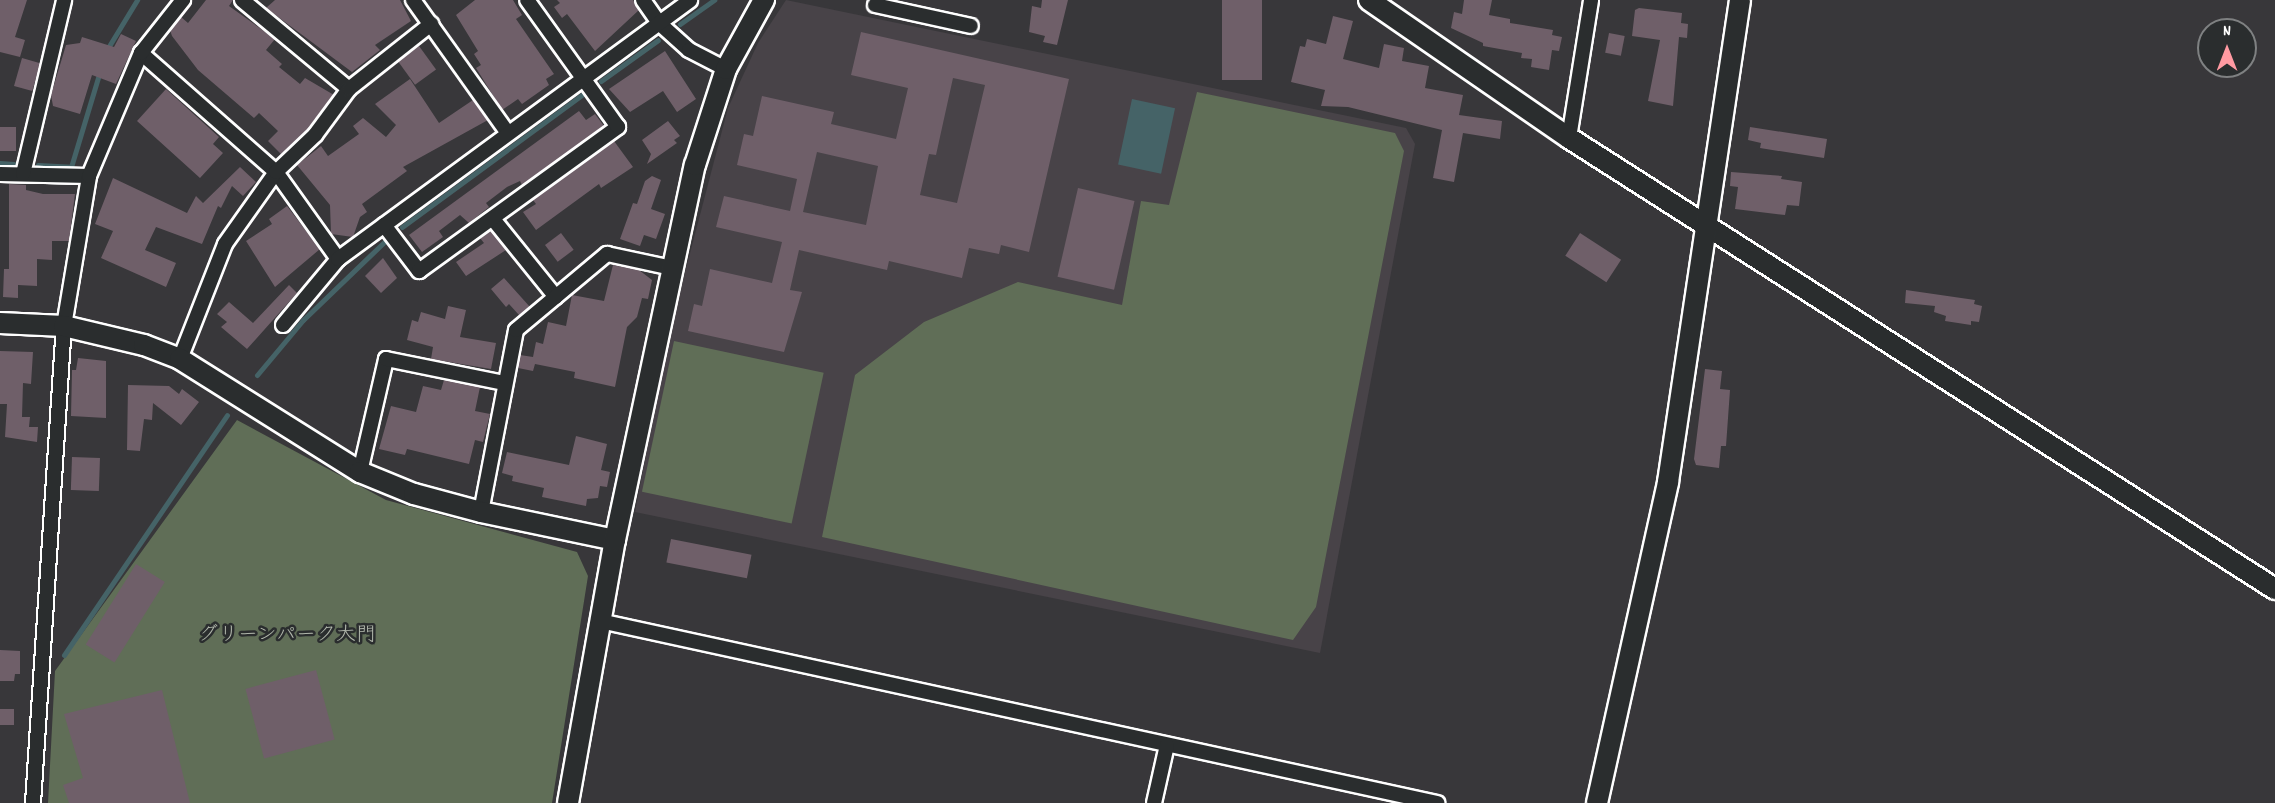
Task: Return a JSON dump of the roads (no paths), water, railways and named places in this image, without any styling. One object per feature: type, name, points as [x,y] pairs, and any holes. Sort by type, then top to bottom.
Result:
[{"type":"street","points":[[23,174],[64,0]]},
{"type":"street","points":[[33,803],[64,326],[89,176],[141,53],[183,0]]},
{"type":"street","points":[[242,0],[350,89]]},
{"type":"street","points":[[413,0],[507,132]]},
{"type":"street","points":[[384,225],[419,271],[618,127],[526,0]]},
{"type":"street","points":[[643,0],[659,23],[689,50],[726,69]]},
{"type":"street","points":[[283,325],[338,259],[582,76],[690,0]]},
{"type":"street","points":[[568,803],[615,540],[672,268],[703,135],[726,69],[764,0]]},
{"type":"street","points":[[1369,0],[1569,138],[2275,589]]},
{"type":"street","points":[[1569,138],[1591,0]]},
{"type":"street","points":[[1597,803],[1668,482],[1704,225],[1740,0]]},
{"type":"street","points":[[875,5],[971,26]]},
{"type":"street","points":[[180,359],[225,244],[276,172],[315,135],[350,89],[431,24]]},
{"type":"street","points":[[141,53],[276,172],[338,259]]},
{"type":"street","points":[[0,174],[89,176]]},
{"type":"street","points":[[493,219],[556,297]]},
{"type":"street","points":[[481,512],[516,330],[607,255],[672,268]]},
{"type":"street","points":[[0,323],[64,326],[144,345],[180,359],[360,472],[414,494],[481,512],[615,540]]},
{"type":"street","points":[[360,472],[386,359],[504,383]]},
{"type":"street","points":[[600,621],[1437,803]]},
{"type":"street","points":[[1154,803],[1167,745]]},
{"type":"water","points":[[1132,99],[1175,108],[1161,174],[1118,165]]},
{"type":"waterway","points":[[106,51],[137,0]]},
{"type":"waterway","points":[[680,24],[714,0]]},
{"type":"waterway","points":[[601,81],[658,40]]},
{"type":"waterway","points":[[38,165],[71,167],[100,71]]},
{"type":"waterway","points":[[402,227],[582,95]]},
{"type":"waterway","points":[[0,163],[14,164]]},
{"type":"waterway","points":[[257,375],[303,320],[385,241]]},
{"type":"waterway","points":[[64,655],[227,415]]},
{"type":"park label","name":"グリーンパーク大門","points":[[287,636]]}]
